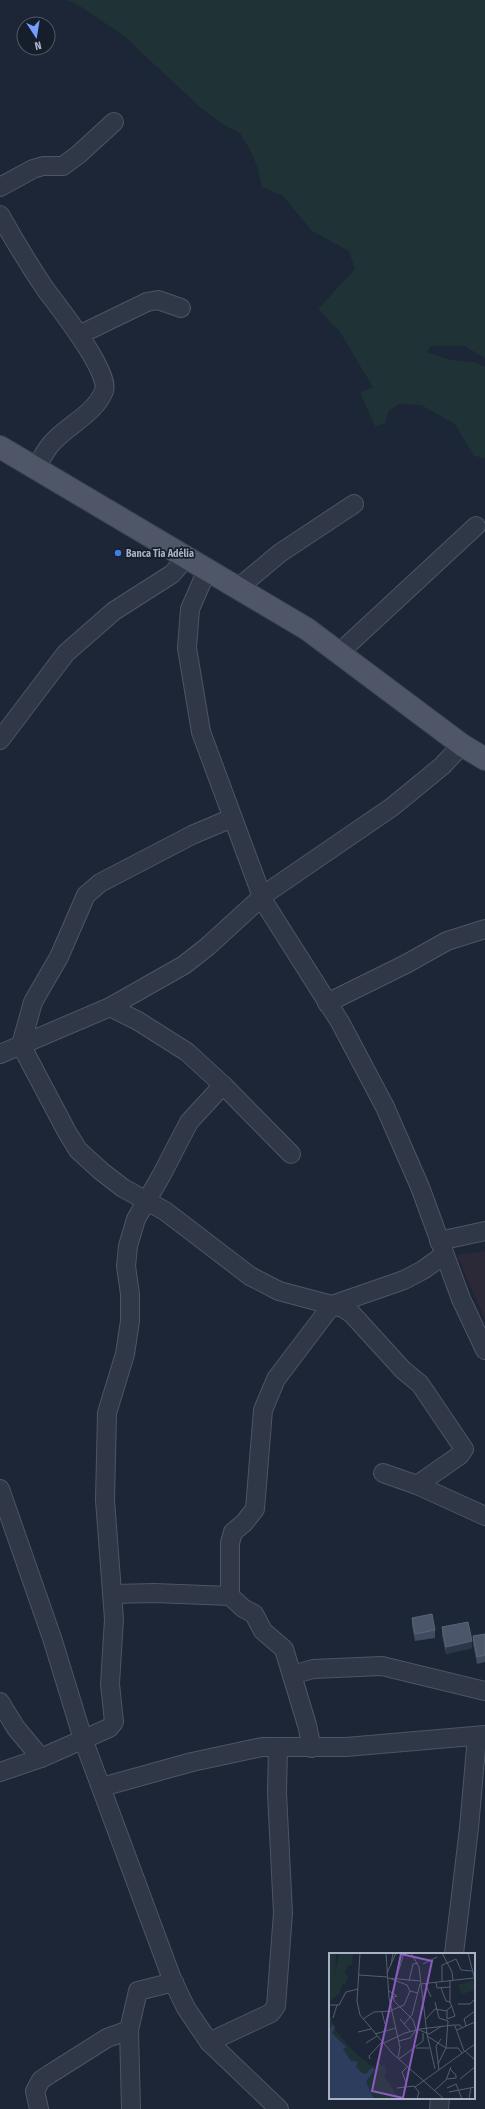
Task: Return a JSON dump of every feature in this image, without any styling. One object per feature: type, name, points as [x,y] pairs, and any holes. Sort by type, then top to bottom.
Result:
[{"type":"main road","points":[[0,447],[307,629],[462,745],[485,759]]},
{"type":"street","points":[[0,187],[33,169],[43,166],[63,166],[79,154],[114,122]]},
{"type":"street","points":[[0,215],[13,239],[46,290],[79,335],[103,377],[105,389],[100,399],[51,444],[36,467]]},
{"type":"street","points":[[79,335],[148,302],[158,300],[181,308]]},
{"type":"street","points":[[238,588],[280,553],[354,504]]},
{"type":"street","points":[[339,653],[476,526]]},
{"type":"street","points":[[0,740],[66,653],[114,611],[172,574],[187,557]]},
{"type":"street","points":[[207,570],[190,609],[187,648],[201,732],[262,897],[368,1071],[399,1134],[462,1299],[485,1350]]},
{"type":"street","points":[[7,1048],[110,1007],[184,965],[207,947],[262,897],[392,807],[442,766],[462,745]]},
{"type":"street","points":[[7,1048],[59,957],[86,895],[100,883],[192,835],[232,818]]},
{"type":"street","points":[[327,1003],[406,964],[447,941],[485,929]]},
{"type":"street","points":[[110,1007],[138,1021],[187,1052],[223,1085],[272,1137],[291,1154]]},
{"type":"street","points":[[7,1048],[67,1132],[78,1150],[100,1171],[118,1184],[165,1211],[250,1276],[279,1291],[343,1308],[352,1314],[403,1370],[420,1384],[464,1449],[460,1455],[417,1485]]},
{"type":"street","points":[[0,1772],[41,1758],[109,1728],[114,1722],[110,1684],[114,1619],[105,1500],[107,1413],[125,1354],[130,1321],[130,1294],[126,1266],[128,1246],[136,1219],[148,1200],[189,1122],[223,1085]]},
{"type":"street","points":[[230,1596],[230,1543],[233,1532],[244,1523],[255,1509],[259,1443],[263,1410],[276,1378],[332,1305],[404,1280],[423,1270],[442,1248],[485,1231]]},
{"type":"street","points":[[383,1473],[417,1485],[485,1516]]},
{"type":"street","points":[[0,1489],[52,1638],[83,1739],[102,1787],[152,1928],[174,1982],[186,2008],[209,2042],[279,2109]]},
{"type":"street","points":[[112,1594],[154,1593],[230,1596],[243,1608],[254,1614],[263,1631],[284,1649],[312,1748]]},
{"type":"street","points":[[292,1675],[313,1669],[382,1666],[485,1691]]},
{"type":"street","points":[[0,1702],[16,1728],[41,1758]]},
{"type":"street","points":[[102,1787],[240,1751],[262,1747],[346,1747],[481,1735],[454,1953]]},
{"type":"street","points":[[209,2042],[271,2013],[276,2006],[283,1913],[277,1793],[278,1747]]},
{"type":"street","points":[[131,2109],[129,2030],[138,1991],[174,1982]]},
{"type":"street","points":[[38,2109],[34,2091],[41,2080],[107,2038],[129,2030]]},
{"type":"street","points":[[439,2109],[440,2099]]},
{"type":"shaded area","points":[[485,1251],[485,1320],[457,1255]]},
{"type":"green space","points":[[67,0],[485,0],[485,358],[464,346],[430,346],[427,352],[450,360],[473,362],[485,367],[485,458],[474,456],[455,424],[421,405],[399,404],[389,410],[385,423],[375,426],[360,393],[373,387],[340,332],[318,309],[355,269],[349,251],[312,231],[283,196],[262,187],[258,168],[240,133],[223,124],[200,107],[124,36],[83,8]]},
{"type":"building","points":[[432,1614],[435,1630],[415,1634],[412,1618]]},
{"type":"building","points":[[468,1622],[472,1641],[446,1647],[442,1627]]},
{"type":"building","points":[[485,1634],[485,1655],[477,1657],[473,1636]]},
{"type":"place","name":"Banca Tia Adélia","points":[[118,553]]}]
